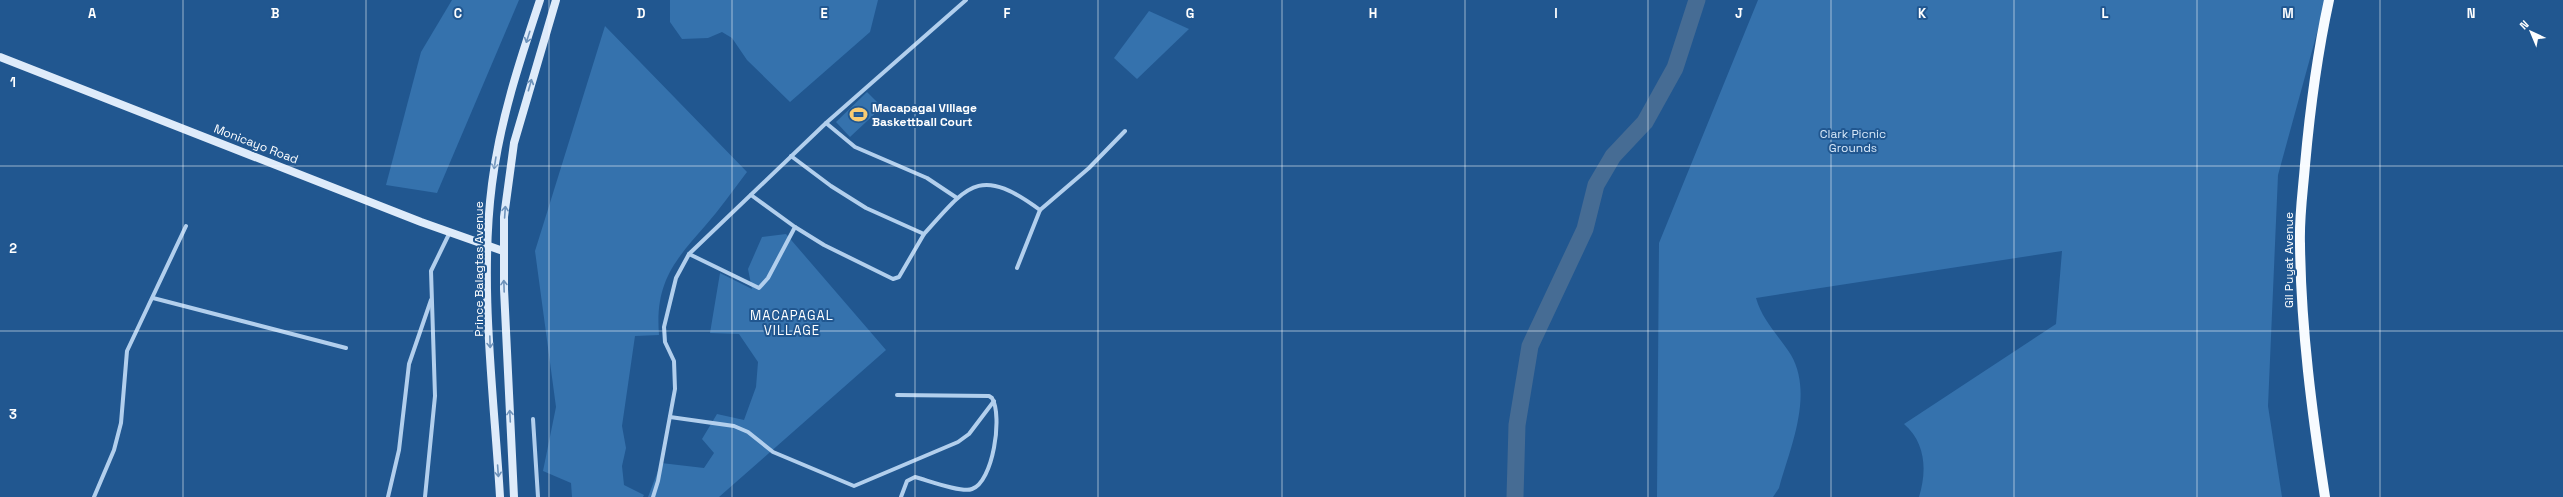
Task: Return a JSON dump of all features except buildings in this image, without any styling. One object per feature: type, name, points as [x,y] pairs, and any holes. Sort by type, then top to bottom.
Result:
[{"type":"main road","name":"Prince Balagtas Avenue","points":[[500,497],[491,356],[489,216],[498,142],[508,99],[540,0]]},
{"type":"main road","name":"Prince Balagtas Avenue","points":[[514,497],[504,252],[507,186],[514,143],[556,0]]},
{"type":"main road","name":"Gil Puyat Avenue","points":[[2325,497],[2314,422],[2302,312],[2300,242],[2311,100],[2319,47],[2329,0]]},
{"type":"main road","name":"Monicayo Road","points":[[0,57],[421,222],[504,252]]},
{"type":"street","points":[[653,497],[675,389],[674,361],[665,342],[664,326],[676,278],[690,254],[826,123],[966,0]]},
{"type":"street","points":[[826,123],[855,147],[927,178],[957,198]]},
{"type":"street","points":[[1016,268],[1040,210],[1089,168],[1125,131]]},
{"type":"street","points":[[791,156],[831,186],[866,208],[924,234]]},
{"type":"street","points":[[751,195],[795,227],[860,263],[896,279],[903,272],[924,234],[957,198],[979,184],[991,184],[1021,196],[1040,210]]},
{"type":"street","points":[[94,497],[114,450],[121,423],[127,351],[186,226]]},
{"type":"street","points":[[690,254],[759,288],[768,278],[795,227]]},
{"type":"street","points":[[425,497],[435,396],[434,320],[431,271],[450,232]]},
{"type":"street","points":[[153,298],[346,348]]},
{"type":"street","points":[[388,497],[399,450],[406,379],[410,358],[432,298]]},
{"type":"street","points":[[897,395],[989,396],[994,401],[998,426],[989,464],[978,485],[972,489],[962,490],[915,477],[907,481],[901,497]]},
{"type":"street","points":[[670,417],[734,426],[748,432],[772,452],[854,486],[958,442],[969,434],[994,401]]},
{"type":"street","points":[[533,418],[538,497]]},
{"type":"green space","points":[[452,0],[519,0],[437,193],[386,185],[421,52]]},
{"type":"green space","points":[[670,0],[878,0],[870,32],[790,102],[747,60],[732,38],[722,32],[708,38],[682,39],[670,22]]},
{"type":"green space","name":"Clark Picnic Grounds","points":[[1758,0],[2326,0],[2278,175],[2268,406],[2282,497],[1919,497],[1922,487],[1924,467],[1923,458],[1917,440],[1904,424],[2056,324],[2062,251],[1756,298],[1762,314],[1791,355],[1798,371],[1800,387],[1798,422],[1779,488],[1773,497],[1657,497],[1659,243]]},
{"type":"green space","points":[[1149,11],[1189,29],[1137,79],[1114,58]]},
{"type":"green space","points":[[605,26],[747,172],[716,213],[684,251],[668,275],[660,302],[659,335],[635,336],[622,426],[626,448],[622,466],[624,485],[644,495],[643,497],[572,497],[571,483],[543,471],[556,407],[535,251]]},
{"type":"green space","name":"Macapagal Village Baskettball Court","points":[[867,92],[882,107],[850,137],[836,122]]},
{"type":"green space","points":[[786,234],[886,350],[719,497],[648,497],[661,463],[704,468],[714,453],[702,439],[717,414],[744,420],[756,387],[758,362],[739,334],[710,333],[720,273],[752,289],[748,269],[762,237]]},
{"type":"waterway","points":[[1515,497],[1517,425],[1530,346],[1585,229],[1596,185],[1613,156],[1645,122],[1675,68],[1697,0]]},
{"type":"place","name":"Macapagal Village Baskettball Court","points":[[859,115]]},
{"type":"district","name":"MACAPAGAL VILLAGE","points":[[792,322]]}]
